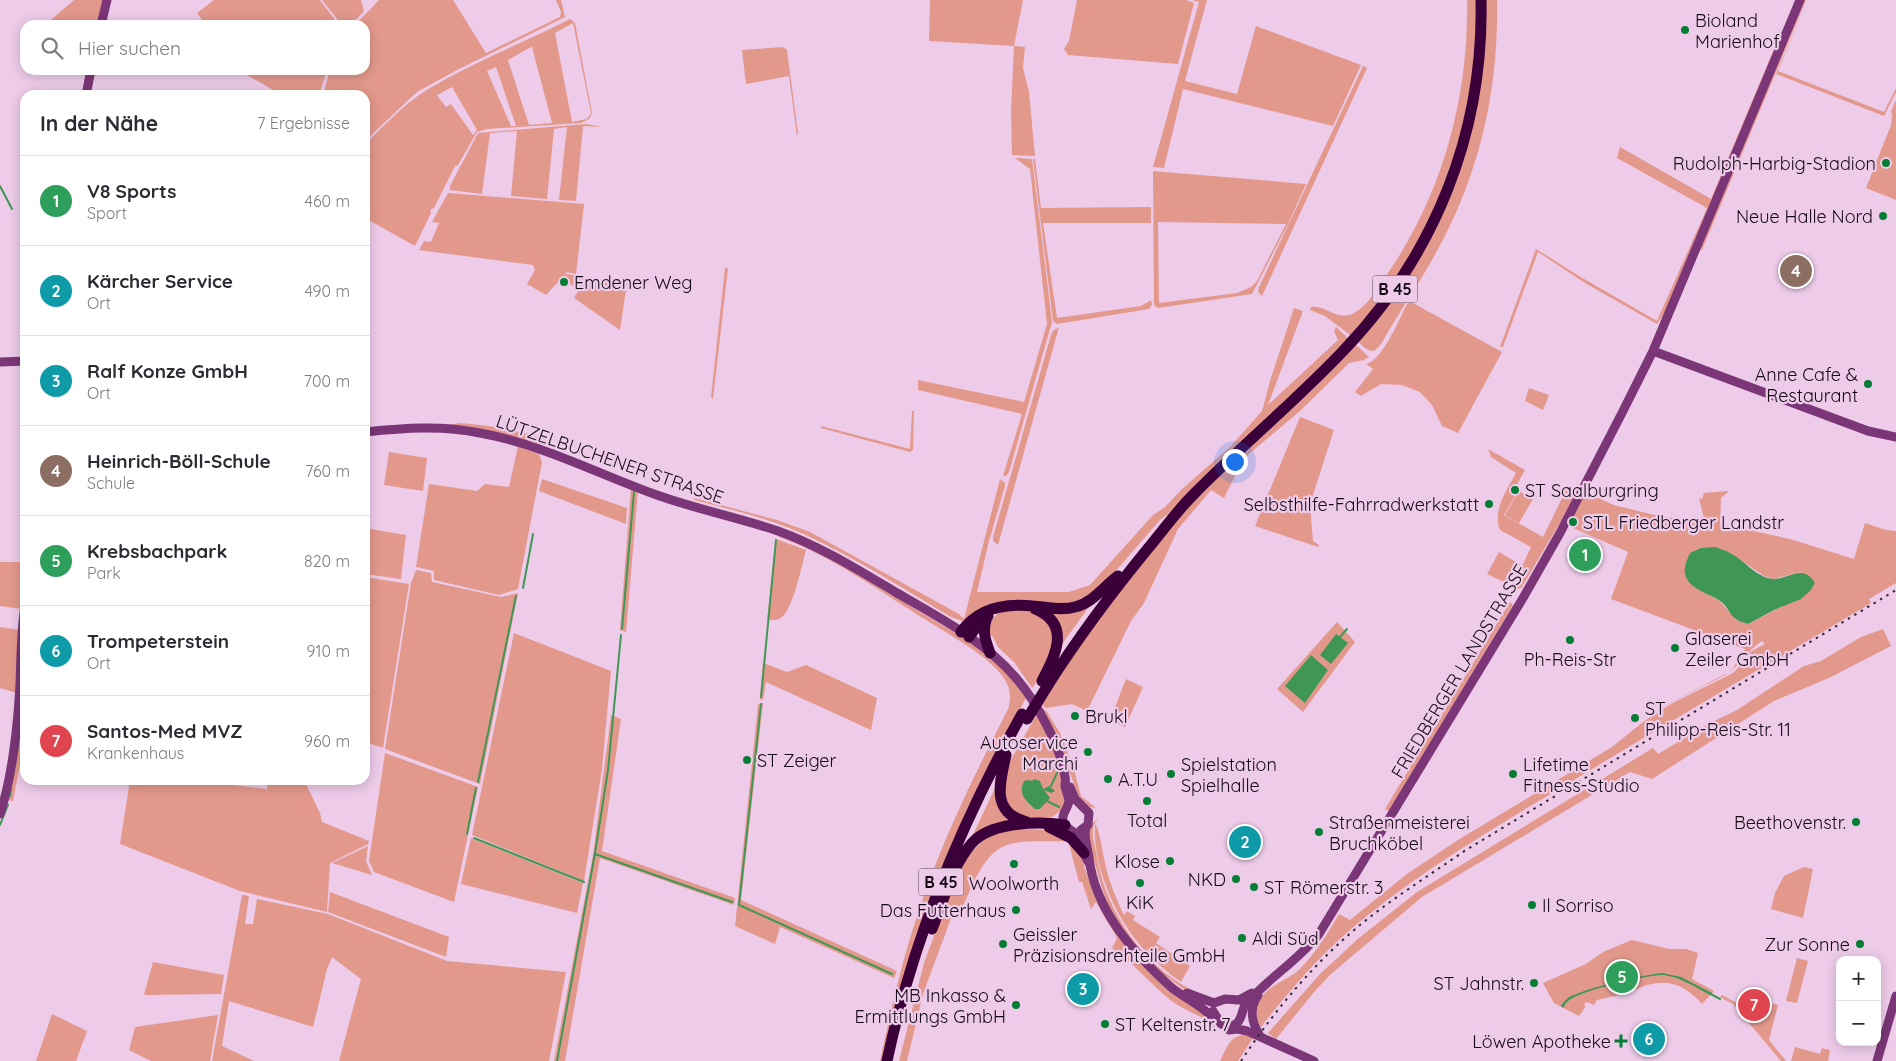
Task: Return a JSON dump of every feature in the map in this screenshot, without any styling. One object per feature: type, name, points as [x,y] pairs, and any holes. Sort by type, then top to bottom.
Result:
[{"type":"highway","name":"B 45","points":[[1045,683],[1108,598],[1181,508],[1223,465],[1344,350],[1390,296],[1412,262],[1441,207],[1456,170],[1465,139],[1478,70],[1481,38],[1481,0]]},
{"type":"highway","name":"B 45","points":[[888,1061],[909,974],[940,885],[974,804],[1045,683],[1118,576],[1166,520],[1181,508]]},
{"type":"highway","points":[[965,634],[980,614],[991,609],[1024,605],[1057,609],[1076,607],[1094,598],[1118,576]]},
{"type":"highway","points":[[1024,605],[1038,610],[1048,617],[1057,632],[1058,644],[1045,683]]},
{"type":"highway","points":[[965,634],[1000,607]]},
{"type":"highway","points":[[986,617],[984,635],[990,653]]},
{"type":"highway","name":"B 45","points":[[895,1061],[912,993],[968,832],[1025,717]]},
{"type":"highway","points":[[1006,756],[999,788],[1005,809],[1019,820],[1056,829],[1068,835],[1076,842],[1086,858]]},
{"type":"highway","points":[[953,872],[970,846],[983,835],[1003,826],[1067,820]]},
{"type":"main road","points":[[102,20],[107,0]]},
{"type":"main road","name":"FRIEDBERGER LANDSTRASSE","points":[[1242,1014],[1245,1005],[1300,956],[1328,921],[1550,550],[1653,351],[1800,0]]},
{"type":"main road","points":[[87,90],[90,75]]},
{"type":"main road","points":[[1653,351],[1868,431],[1896,437]]},
{"type":"main road","points":[[0,362],[20,361]]},
{"type":"main road","name":"LÜTZELBUCHENER STRASSE","points":[[370,432],[452,429],[480,432],[521,442],[672,501],[750,522],[795,538],[865,574],[915,603],[965,634],[990,653],[1015,676],[1040,713],[1060,756],[1065,778]]},
{"type":"main road","points":[[0,814],[9,780],[20,688]]},
{"type":"main road","points":[[1065,778],[1069,782],[1075,799],[1089,813],[1090,818],[1084,834],[1086,858]]},
{"type":"main road","points":[[1065,778],[1069,802],[1067,820],[1079,837],[1102,900],[1116,926],[1133,951],[1168,983],[1192,1001],[1214,1010]]},
{"type":"main road","points":[[1067,820],[1075,805],[1083,806]]},
{"type":"main road","points":[[1067,820],[1082,830],[1086,828]]},
{"type":"main road","points":[[1168,983],[1194,996],[1214,1010],[1218,1021],[1224,1025],[1236,1024],[1242,1014]]},
{"type":"main road","points":[[1260,1036],[1254,1027],[1251,1015],[1254,1002],[1263,987]]},
{"type":"main road","name":"FRIEDBERGER LANDSTRASSE","points":[[1214,1010],[1225,999],[1233,1000],[1245,997],[1263,987]]},
{"type":"main road","points":[[1877,1061],[1896,996]]},
{"type":"main road","points":[[1233,1000],[1238,1004],[1249,1026],[1260,1036]]},
{"type":"main road","points":[[1214,1010],[1218,1027],[1222,1030],[1244,1030],[1314,1061]]},
{"type":"shaded area","points":[[74,0],[103,0],[98,20],[51,20]]},
{"type":"shaded area","points":[[214,0],[320,0],[335,20],[202,20],[197,13]]},
{"type":"shaded area","points":[[322,0],[361,0],[364,11],[356,20],[338,20]]},
{"type":"shaded area","points":[[379,0],[453,0],[486,53],[560,17],[561,12],[556,0],[561,0],[565,17],[457,70],[417,92],[370,136],[370,90],[324,90],[329,75],[370,75],[370,20],[360,20]]},
{"type":"shaded area","points":[[930,0],[1023,0],[1014,46],[929,41]]},
{"type":"shaded area","points":[[1077,0],[1186,0],[1194,3],[1178,64],[1068,55],[1064,49],[1069,41]]},
{"type":"shaded area","points":[[1192,0],[1207,0],[1185,81],[1237,94],[1256,26],[1361,65],[1333,126],[1183,89],[1164,168],[1153,167],[1199,2]]},
{"type":"shaded area","points":[[1467,0],[1478,0],[1478,37],[1465,127],[1424,236],[1353,337],[1325,316],[1310,310],[1311,307],[1322,308],[1342,315],[1348,315],[1359,310],[1373,295],[1388,273],[1424,210],[1438,177],[1457,107],[1463,72]]},
{"type":"shaded area","points":[[1485,0],[1497,0],[1497,33],[1490,97],[1476,160],[1453,220],[1431,261],[1383,341],[1377,349],[1371,351],[1358,342],[1437,226],[1459,174]]},
{"type":"shaded area","points":[[1804,0],[1806,0],[1702,250],[1699,249]]},
{"type":"shaded area","points":[[1808,0],[1778,71],[1884,112],[1896,88],[1896,92],[1884,116],[1776,74]]},
{"type":"shaded area","points":[[570,19],[575,23],[592,113],[589,119],[581,123],[487,129],[477,132],[458,165],[455,166],[434,208],[430,210],[431,213],[415,246],[370,221],[370,139],[399,111],[422,93],[477,63]],"holes":[[[573,23],[591,113],[587,119],[572,122],[555,33]],[[532,47],[552,123],[529,125],[508,60]],[[496,67],[516,126],[511,126],[487,71]],[[452,87],[477,130],[473,135],[451,104],[446,107],[437,95]]]},
{"type":"shaded area","points":[[1781,32],[1783,32],[1666,311],[1657,324],[1585,283],[1538,252],[1503,347],[1500,347],[1536,249],[1657,321],[1707,208],[1617,158],[1620,147],[1711,199]]},
{"type":"shaded area","points":[[1014,46],[1025,47],[1023,68],[1029,92],[1035,156],[1012,155],[1011,111]]},
{"type":"shaded area","points":[[783,47],[787,50],[797,136],[789,76],[746,84],[742,50]]},
{"type":"shaded area","points":[[1363,66],[1367,68],[1262,296],[1258,292],[1259,287]]},
{"type":"shaded area","points":[[247,75],[325,75],[321,90],[273,90]]},
{"type":"shaded area","name":"Rudolph-Harbig-Stadion","points":[[1896,100],[1896,200],[1866,188],[1891,125],[1891,111]]},
{"type":"shaded area","points":[[586,124],[603,127],[583,126],[576,201],[559,200],[567,127],[554,129],[547,199],[511,196],[517,131],[490,133],[482,194],[450,190],[450,186],[478,133]]},
{"type":"shaded area","points":[[1015,158],[1032,159],[1052,322],[1009,472],[1006,476],[1003,476],[1022,414],[918,390],[918,380],[1024,402],[1047,324],[1030,169]]},
{"type":"shaded area","points":[[1033,159],[1035,159],[1041,208],[1151,207],[1151,223],[1043,223],[1057,318],[1141,306],[1151,300],[1152,305],[1149,309],[1057,324],[1053,321]]},
{"type":"shaded area","points":[[1153,171],[1306,184],[1252,294],[1158,308],[1154,305]],"holes":[[[1158,222],[1286,224],[1257,281],[1251,287],[1237,293],[1159,303]]]},
{"type":"shaded area","points":[[448,193],[584,204],[576,274],[566,272],[566,274],[627,283],[620,330],[574,298],[579,290],[562,278],[546,295],[527,284],[535,270],[533,265],[419,250],[424,241],[431,242],[439,223],[432,222]]},
{"type":"shaded area","points":[[725,268],[728,268],[713,399],[711,397]]},
{"type":"shaded area","points":[[1411,302],[1502,352],[1458,433],[1442,426],[1432,405],[1420,392],[1402,385],[1381,384],[1361,396],[1355,392],[1373,369],[1366,364],[1372,361],[1384,347],[1407,304]]},
{"type":"shaded area","points":[[1294,308],[1303,311],[1268,405],[1338,340],[1334,331],[1336,327],[1350,340],[1175,509],[1160,520],[1100,589],[1068,605],[1026,601],[966,622],[951,617],[862,564],[808,536],[766,520],[695,500],[694,498],[777,520],[810,532],[959,614],[964,619],[1000,479],[1005,483],[1005,486],[977,592],[1069,592],[1090,585],[1153,515],[1165,507],[1181,490],[1231,446],[1262,411]]},
{"type":"shaded area","points":[[1059,327],[998,545],[993,541],[993,537],[1051,335]]},
{"type":"shaded area","points":[[1355,344],[1369,357],[1349,363],[1300,411],[1243,460],[1224,498],[1211,490],[1178,529],[1144,603],[1131,621],[1087,711],[1072,704],[1046,708],[1043,706],[1043,703],[1078,647],[1176,519]]},
{"type":"shaded area","points":[[1529,388],[1549,395],[1543,410],[1525,401]]},
{"type":"shaded area","points":[[912,411],[914,411],[913,450],[910,452],[821,428],[821,426],[910,449]]},
{"type":"shaded area","points":[[1300,417],[1334,430],[1310,504],[1313,541],[1319,545],[1318,547],[1255,526]]},
{"type":"shaded area","points":[[459,423],[505,429],[528,434],[550,442],[543,446],[446,426]]},
{"type":"shaded area","points":[[518,446],[539,454],[542,462],[518,589],[499,595],[434,580],[434,571],[416,567],[429,484],[477,491],[485,484],[509,487]]},
{"type":"shaded area","points":[[1488,449],[1525,470],[1513,492],[1516,495],[1504,515],[1543,537],[1567,488],[1589,494],[1614,505],[1654,515],[1705,523],[1699,498],[1702,499],[1704,493],[1729,491],[1721,498],[1720,524],[1790,539],[1854,559],[1865,523],[1886,530],[1896,531],[1896,583],[1869,599],[1871,603],[1525,809],[1418,878],[1338,940],[1298,982],[1261,1027],[1257,1021],[1256,1014],[1259,1001],[1263,995],[1301,968],[1322,942],[1339,914],[1350,920],[1407,874],[1458,840],[1612,747],[1643,722],[1671,704],[1733,673],[1750,652],[1765,644],[1762,641],[1756,645],[1732,670],[1745,649],[1611,599],[1628,552],[1561,521],[1522,587],[1518,589],[1513,586],[1531,547],[1500,530],[1498,523],[1499,508],[1516,473],[1491,457]],"holes":[[[1730,553],[1764,576],[1773,579],[1801,572],[1787,604],[1748,624],[1736,620],[1720,601],[1699,589]]]},
{"type":"shaded area","points":[[389,452],[427,458],[423,491],[384,485]]},
{"type":"shaded area","points":[[542,479],[627,508],[626,524],[539,491]]},
{"type":"shaded area","points":[[631,488],[638,490],[626,632],[620,630]]},
{"type":"shaded area","points":[[1519,491],[1533,499],[1519,523],[1505,515]]},
{"type":"shaded area","points":[[370,529],[406,535],[401,579],[370,575]]},
{"type":"shaded area","points":[[778,534],[818,551],[959,635],[996,663],[1027,696],[970,803],[935,883],[884,1061],[880,1061],[893,1004],[919,910],[938,858],[971,783],[1008,709],[1010,692],[997,669],[968,646],[835,563],[777,536]]},
{"type":"shaded area","points":[[776,539],[806,550],[790,605],[779,619],[767,620]]},
{"type":"shaded area","points":[[1715,547],[1735,556],[1767,578],[1773,579],[1801,573],[1806,574],[1815,583],[1810,591],[1801,599],[1774,610],[1748,624],[1741,622],[1719,600],[1689,583],[1686,576],[1685,566],[1690,553],[1701,548]]},
{"type":"shaded area","points":[[1499,552],[1521,565],[1512,586],[1487,574]]},
{"type":"shaded area","points":[[0,562],[20,562],[20,609],[0,606]]},
{"type":"shaded area","points":[[416,570],[431,573],[432,582],[501,597],[518,593],[480,784],[385,749],[411,583]]},
{"type":"shaded area","points":[[370,578],[409,584],[383,748],[370,744]]},
{"type":"shaded area","points":[[1510,602],[1513,605],[1389,811],[1385,809]]},
{"type":"shaded area","points":[[1091,604],[1060,647],[1045,609]]},
{"type":"shaded area","points":[[1027,609],[1045,617],[1055,639],[1038,680],[1032,688],[1015,663],[998,647],[993,637],[986,631],[997,614]]},
{"type":"shaded area","points":[[1337,622],[1355,642],[1303,712],[1277,689]]},
{"type":"shaded area","points":[[0,627],[20,630],[17,693],[0,688]]},
{"type":"shaded area","points":[[1883,629],[1891,646],[1829,678],[1774,701],[1652,779],[1630,772],[1422,897],[1331,974],[1276,1039],[1268,1033],[1320,974],[1359,938],[1417,892],[1653,748],[1658,754],[1708,724],[1737,710],[1804,666],[1821,661],[1861,637]]},
{"type":"shaded area","points":[[514,633],[611,671],[602,769],[584,881],[472,835]]},
{"type":"shaded area","points":[[1336,634],[1348,643],[1331,664],[1320,655]]},
{"type":"shaded area","points":[[1311,655],[1328,670],[1305,703],[1285,686]]},
{"type":"shaded area","points":[[763,663],[787,672],[806,665],[877,698],[871,730],[766,682],[763,700],[760,699]]},
{"type":"shaded area","points":[[1729,672],[1725,675],[1638,720]]},
{"type":"shaded area","points":[[1126,679],[1143,687],[1125,727],[1110,720]]},
{"type":"shaded area","points":[[763,703],[741,900],[897,971],[894,978],[780,927],[775,944],[735,926],[758,705]]},
{"type":"shaded area","points":[[1041,707],[1047,712],[1060,733],[1073,766],[1081,796],[1096,808],[1090,807],[1080,800],[1063,755]]},
{"type":"shaded area","points":[[20,712],[20,764],[13,801],[7,800]]},
{"type":"shaded area","points":[[1037,714],[1056,757],[1067,797],[1063,809],[1052,817],[1031,819],[1010,810],[1002,783],[1010,761]]},
{"type":"shaded area","points":[[611,715],[621,719],[602,851],[735,898],[734,905],[600,858],[565,1061],[554,1061],[593,855]]},
{"type":"shaded area","points":[[385,753],[478,787],[454,902],[374,872],[369,861]]},
{"type":"shaded area","points":[[1034,779],[1040,781],[1043,789],[1049,786],[1055,791],[1051,793],[1044,790],[1050,798],[1040,809],[1035,809],[1022,793],[1024,781],[1032,781]]},
{"type":"shaded area","points":[[129,785],[233,785],[267,789],[267,785],[306,785],[320,813],[322,822],[369,841],[368,844],[330,863],[327,912],[240,891],[120,844]]},
{"type":"shaded area","points":[[995,788],[1017,821],[970,841]]},
{"type":"shaded area","points":[[1098,819],[1095,823],[1093,835],[1100,872],[1106,891],[1124,927],[1149,959],[1164,972],[1194,991],[1207,997],[1217,998],[1214,1000],[1186,991],[1158,970],[1148,962],[1120,926],[1107,903],[1088,840],[1091,824]]},
{"type":"shaded area","points":[[1095,825],[1099,834],[1109,877],[1124,915],[1127,911],[1135,916],[1133,920],[1160,937],[1156,943],[1190,966],[1181,982],[1142,947],[1122,919],[1101,871],[1096,848]]},
{"type":"shaded area","points":[[1020,829],[1049,830],[1079,850],[1088,878],[1123,941],[1209,1016],[1217,1033],[1214,1032],[1213,1027],[1208,1025],[1209,1021],[1173,1002],[1112,948],[1117,938],[1096,902],[1091,909],[1082,882],[1079,882],[1069,844],[1065,841],[1022,842],[1010,844],[993,854],[980,870],[962,908],[956,905],[923,994],[907,1061],[899,1061],[924,963],[956,876],[966,857],[987,837],[1001,832]]},
{"type":"shaded area","points":[[471,838],[583,883],[577,913],[461,884]]},
{"type":"shaded area","points":[[368,846],[366,861],[372,875],[332,863]]},
{"type":"shaded area","points":[[1804,867],[1813,869],[1803,918],[1771,909],[1775,893],[1784,876]]},
{"type":"shaded area","points":[[330,892],[449,937],[446,957],[328,912]]},
{"type":"shaded area","points":[[242,895],[249,896],[245,924],[253,924],[257,899],[328,914],[447,961],[566,972],[549,1061],[339,1061],[361,979],[332,957],[327,969],[313,1027],[229,1001],[222,1046],[254,1061],[212,1061]]},
{"type":"shaded area","points":[[1632,940],[1669,949],[1686,949],[1698,953],[1692,979],[1714,991],[1702,1004],[1686,990],[1678,986],[1662,983],[1653,984],[1597,1000],[1594,1005],[1586,1002],[1584,1005],[1586,1006],[1579,1016],[1554,1003],[1543,983],[1586,964],[1603,952]]},
{"type":"shaded area","points":[[1797,958],[1808,961],[1797,1003],[1786,1001]]},
{"type":"shaded area","points":[[153,962],[224,975],[221,994],[144,995]]},
{"type":"shaded area","points":[[1662,973],[1681,977],[1712,993],[1710,995],[1676,978],[1656,975],[1589,991],[1570,1000],[1563,1008],[1561,1006],[1568,998],[1587,990],[1628,979]]},
{"type":"shaded area","points":[[1722,995],[1735,1002],[1754,1024],[1760,1001],[1778,1005],[1769,1040],[1786,1061],[1781,1061],[1733,1004],[1720,997]]},
{"type":"shaded area","points":[[52,1014],[87,1031],[76,1061],[36,1061]]},
{"type":"shaded area","points":[[218,1015],[210,1061],[151,1061],[129,1050],[135,1027]]},
{"type":"shaded area","points":[[1244,1035],[1253,1038],[1238,1061],[1220,1061],[1231,1041]]},
{"type":"shaded area","points":[[1795,1047],[1820,1054],[1822,1048],[1830,1050],[1828,1061],[1791,1061]]},
{"type":"waterway","points":[[0,186],[12,209]]},
{"type":"waterway","points":[[622,629],[634,492]]},
{"type":"waterway","points":[[523,588],[533,534]]},
{"type":"waterway","points":[[761,697],[776,540]]},
{"type":"waterway","points":[[478,782],[516,596]]},
{"type":"waterway","points":[[1340,637],[1347,629]]},
{"type":"waterway","points":[[557,1061],[595,853],[608,770],[621,635]]},
{"type":"waterway","points":[[761,704],[739,905],[892,974]]},
{"type":"waterway","points":[[1051,786],[1057,773]]},
{"type":"waterway","points":[[10,796],[11,788]]},
{"type":"waterway","points":[[467,834],[476,788]]},
{"type":"waterway","points":[[1047,801],[1059,807]]},
{"type":"waterway","points":[[0,825],[8,805]]},
{"type":"waterway","points":[[474,838],[584,882]]},
{"type":"waterway","points":[[595,854],[732,902]]},
{"type":"waterway","points":[[1709,993],[1720,999]]},
{"type":"railway","points":[[1241,1061],[1284,1002],[1316,966],[1370,917],[1466,850],[1896,590]]},
{"type":"place","name":"Bioland Marienhof","points":[[1685,30]]},
{"type":"place","name":"Rudolph-Harbig-Stadion","points":[[1886,163]]},
{"type":"place","name":"Neue Halle Nord","points":[[1883,216]]},
{"type":"place","name":"Heinrich-Böll-Schule","points":[[1796,271]]},
{"type":"place","name":"Emdener Weg","points":[[564,282]]},
{"type":"place","name":"Anne Cafe & Restaurant","points":[[1868,384]]},
{"type":"place","name":"ST Saalburgring","points":[[1515,490]]},
{"type":"place","name":"Selbsthilfe-Fahrradwerkstatt","points":[[1489,504]]},
{"type":"place","name":"STL Friedberger Landstr","points":[[1573,522]]},
{"type":"place","name":"V8 Sports","points":[[1585,555]]},
{"type":"place","name":"Ph-Reis-Str","points":[[1570,640]]},
{"type":"place","name":"Glaserei Zeiler GmbH","points":[[1675,648]]},
{"type":"place","name":"Brukl","points":[[1075,716]]},
{"type":"place","name":"ST Philipp-Reis-Str. 11","points":[[1635,718]]},
{"type":"place","name":"Autoservice Marchi","points":[[1088,752]]},
{"type":"place","name":"ST Zeiger","points":[[747,760]]},
{"type":"place","name":"Spielstation Spielhalle","points":[[1171,774]]},
{"type":"place","name":"Lifetime Fitness-Studio","points":[[1513,774]]},
{"type":"place","name":"A.T.U","points":[[1108,779]]},
{"type":"place","name":"Total","points":[[1147,801]]},
{"type":"place","name":"Beethovenstr.","points":[[1856,822]]},
{"type":"place","name":"Straßenmeisterei Bruchköbel","points":[[1319,832]]},
{"type":"place","name":"Kärcher Service","points":[[1245,842]]},
{"type":"place","name":"Klose","points":[[1170,861]]},
{"type":"place","name":"Woolworth","points":[[1014,864]]},
{"type":"place","name":"NKD","points":[[1236,879]]},
{"type":"place","name":"KiK","points":[[1140,883]]},
{"type":"place","name":"ST Römerstr. 3","points":[[1254,887]]},
{"type":"place","name":"Il Sorriso","points":[[1532,905]]},
{"type":"place","name":"Das Futterhaus","points":[[1016,910]]},
{"type":"place","name":"Aldi Süd","points":[[1242,938]]},
{"type":"place","name":"Geissler Präzisionsdrehteile GmbH","points":[[1003,944]]},
{"type":"place","name":"Zur Sonne","points":[[1860,944]]},
{"type":"place","name":"Krebsbachpark","points":[[1622,977]]},
{"type":"place","name":"ST Jahnstr.","points":[[1534,983]]},
{"type":"place","name":"Ralf Konze GmbH","points":[[1083,989]]},
{"type":"place","name":"MB Inkasso & Ermittlungs GmbH","points":[[1016,1005]]},
{"type":"place","name":"Santos-Med MVZ","points":[[1754,1005]]},
{"type":"place","name":"ST Keltenstr. 7","points":[[1105,1024]]},
{"type":"place","name":"Trompeterstein","points":[[1649,1039]]},
{"type":"place","name":"Löwen Apotheke","points":[[1621,1041]]}]
